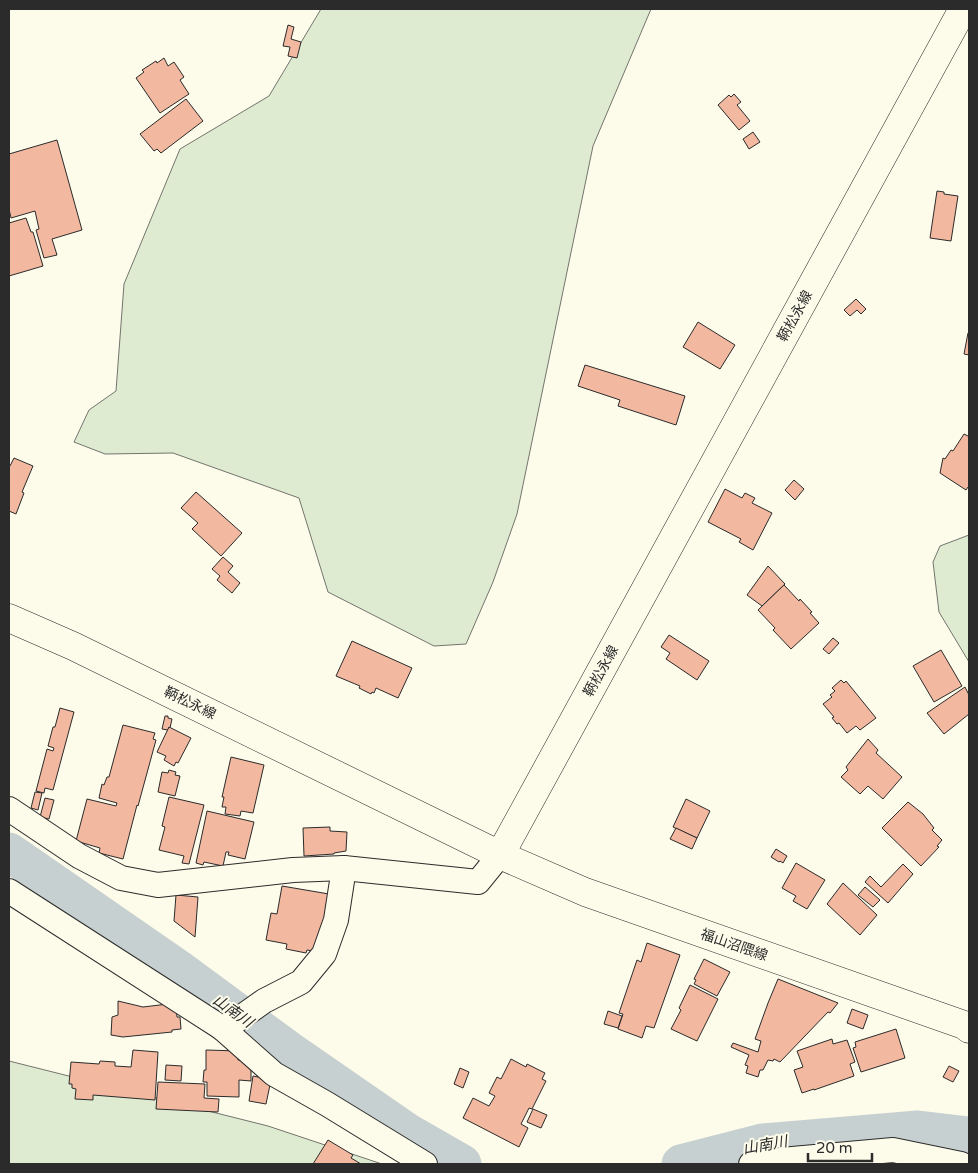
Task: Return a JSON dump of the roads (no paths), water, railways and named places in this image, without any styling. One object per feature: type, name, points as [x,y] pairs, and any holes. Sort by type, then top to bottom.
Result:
[{"type":"main road","name":"鞆松永線","points":[[9,618],[73,646],[500,854],[963,9]]},
{"type":"main road","name":"福山沼隈線","points":[[500,854],[585,892],[969,1028]]},
{"type":"street","points":[[9,809],[79,856],[120,878],[158,885],[293,870],[344,868],[478,882],[500,854]]},
{"type":"street","points":[[227,1025],[264,1001],[301,982],[324,954],[336,920],[344,868]]},
{"type":"street","points":[[9,891],[227,1025],[274,1074],[425,1164]]},
{"type":"street","points":[[751,1164],[893,1150],[961,1164]]},
{"type":"waterway","name":"山南川","points":[[9,852],[178,969],[288,1050],[408,1133],[462,1164]]},
{"type":"waterway","name":"山南川","points":[[681,1164],[763,1143],[918,1130],[969,1136]]}]
